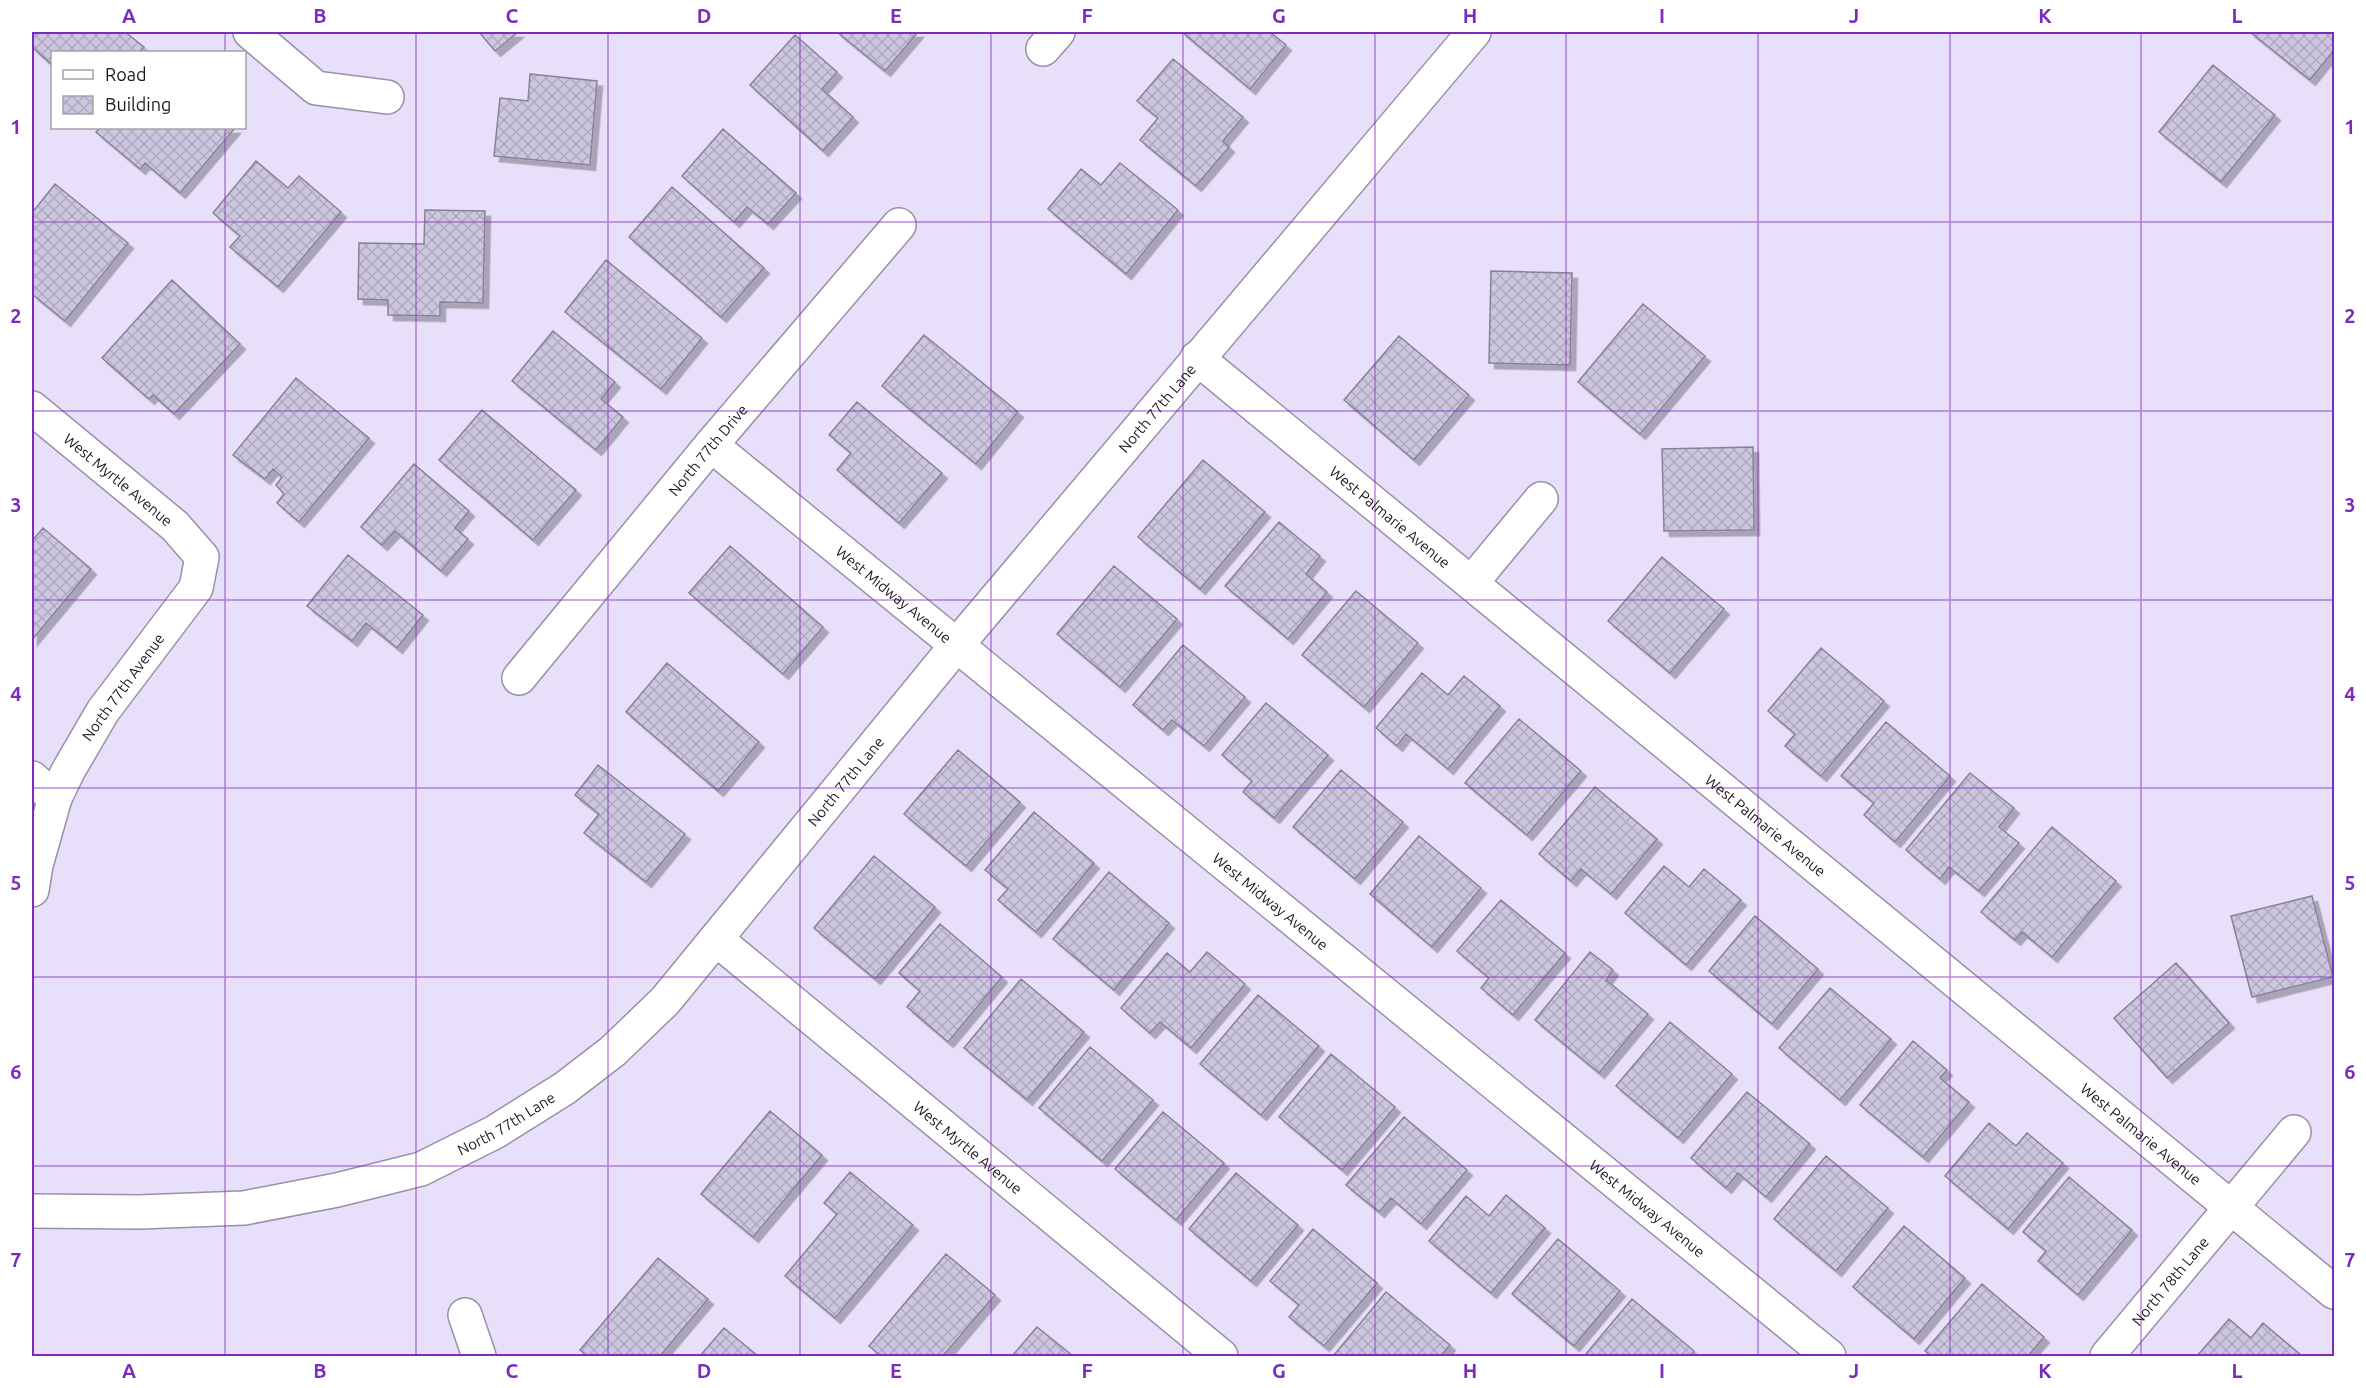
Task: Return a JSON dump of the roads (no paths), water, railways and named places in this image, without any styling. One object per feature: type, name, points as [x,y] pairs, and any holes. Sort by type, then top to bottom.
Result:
[{"type":"street","points":[[250,32],[316,88],[387,97]]},
{"type":"street","name":"North 77th Lane","points":[[32,1211],[139,1212],[244,1208],[337,1190],[421,1169],[495,1132],[565,1088],[614,1051],[665,1000],[956,646],[1474,32]]},
{"type":"street","name":"North 77th Drive","points":[[519,678],[711,445],[898,225]]},
{"type":"street","name":"West Palmarie Avenue","points":[[1197,358],[2334,1292]]},
{"type":"street","name":"West Myrtle Avenue","points":[[32,408],[175,525],[202,556]]},
{"type":"street","name":"West Midway Avenue","points":[[711,445],[1829,1356]]},
{"type":"street","points":[[1472,582],[1541,499]]},
{"type":"street","name":"North 77th Avenue","points":[[32,890],[44,788],[85,739],[103,711],[196,588],[202,556]]},
{"type":"street","name":"West Myrtle Avenue","points":[[716,939],[1221,1356]]},
{"type":"street","name":"North 78th Lane","points":[[2107,1356],[2294,1132]]},
{"type":"street","points":[[465,1315],[479,1356]]}]
